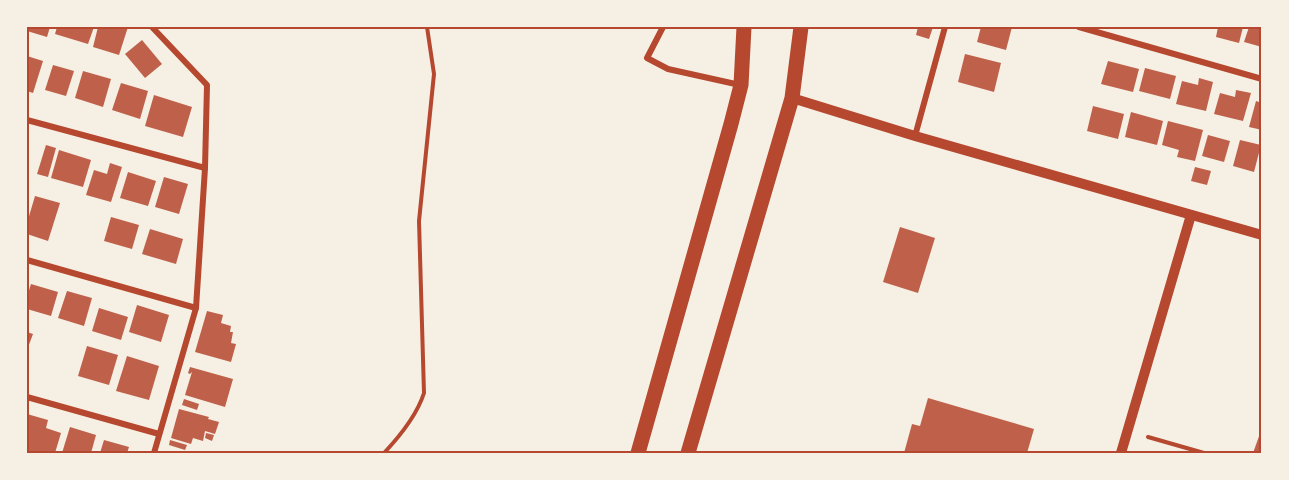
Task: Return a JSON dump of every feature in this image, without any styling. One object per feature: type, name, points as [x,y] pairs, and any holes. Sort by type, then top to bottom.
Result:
[{"type":"main road","points":[[638,453],[741,85],[744,27]]},
{"type":"main road","points":[[688,453],[792,98],[801,27]]},
{"type":"street","points":[[152,27],[207,86],[205,168],[196,308],[154,453]]},
{"type":"street","points":[[663,27],[647,58],[668,69],[741,85]]},
{"type":"street","points":[[915,136],[945,27]]},
{"type":"street","points":[[1079,27],[1262,79]]},
{"type":"street","points":[[792,98],[915,136],[1262,235]]},
{"type":"street","points":[[27,120],[205,168]]},
{"type":"street","points":[[1121,453],[1191,215]]},
{"type":"street","points":[[27,260],[196,308]]},
{"type":"street","points":[[27,397],[159,434]]},
{"type":"path","points":[[384,453],[405,427],[421,403],[424,393],[419,221],[434,74],[427,27]]},
{"type":"path","points":[[1148,437],[1204,453]]},
{"type":"building","points":[[27,27],[50,27],[47,37],[27,31]]},
{"type":"building","points":[[57,27],[94,27],[88,44],[55,34]]},
{"type":"building","points":[[98,27],[128,27],[119,55],[93,47]]},
{"type":"building","points":[[918,27],[933,27],[929,39],[916,35]]},
{"type":"building","points":[[981,27],[1012,27],[1006,50],[977,42]]},
{"type":"building","points":[[1218,27],[1243,27],[1239,43],[1216,37]]},
{"type":"building","points":[[1249,27],[1262,27],[1262,47],[1244,42]]},
{"type":"building","points":[[142,40],[162,64],[145,78],[125,54]]},
{"type":"building","points":[[965,54],[1001,63],[994,92],[958,82]]},
{"type":"building","points":[[27,56],[43,61],[33,93],[27,91]]},
{"type":"building","points":[[1108,61],[1139,69],[1133,92],[1101,84]]},
{"type":"building","points":[[53,65],[74,71],[66,96],[45,90]]},
{"type":"building","points":[[1145,68],[1176,76],[1170,99],[1139,91]]},
{"type":"building","points":[[83,71],[111,79],[103,107],[75,98]]},
{"type":"building","points":[[1199,78],[1213,82],[1206,111],[1176,104],[1182,81],[1198,85]]},
{"type":"building","points":[[121,83],[148,91],[140,119],[112,110]]},
{"type":"building","points":[[1236,90],[1251,93],[1243,121],[1214,114],[1220,93],[1235,97]]},
{"type":"building","points":[[154,95],[192,107],[183,137],[145,126]]},
{"type":"building","points":[[1256,101],[1262,103],[1262,130],[1249,127]]},
{"type":"building","points":[[1093,106],[1124,114],[1118,139],[1087,131]]},
{"type":"building","points":[[1131,112],[1163,121],[1157,145],[1125,137]]},
{"type":"building","points":[[1168,121],[1203,130],[1195,161],[1177,157],[1179,150],[1162,145]]},
{"type":"building","points":[[1208,135],[1230,141],[1224,162],[1202,156]]},
{"type":"building","points":[[1240,140],[1261,145],[1254,172],[1233,166]]},
{"type":"building","points":[[46,145],[56,148],[48,177],[37,174]]},
{"type":"building","points":[[59,150],[91,160],[83,187],[51,178]]},
{"type":"building","points":[[110,163],[122,167],[111,202],[86,195],[94,170],[107,174]]},
{"type":"building","points":[[1195,167],[1211,171],[1207,185],[1191,181]]},
{"type":"building","points":[[128,172],[156,181],[148,206],[120,198]]},
{"type":"building","points":[[164,177],[188,184],[179,214],[155,207]]},
{"type":"building","points":[[35,196],[60,203],[48,241],[27,234],[27,223]]},
{"type":"building","points":[[111,217],[139,225],[132,249],[104,241]]},
{"type":"building","points":[[900,227],[935,238],[918,293],[883,282]]},
{"type":"building","points":[[150,229],[183,239],[176,264],[142,254]]},
{"type":"building","points":[[31,284],[58,292],[51,316],[27,309],[27,297]]},
{"type":"building","points":[[67,291],[92,298],[84,326],[58,318]]},
{"type":"building","points":[[137,305],[169,315],[161,342],[129,332]]},
{"type":"building","points":[[99,308],[128,317],[121,340],[92,331]]},
{"type":"building","points":[[207,311],[223,315],[221,323],[231,326],[230,332],[233,332],[231,343],[236,344],[231,362],[195,352]]},
{"type":"building","points":[[27,332],[33,334],[27,350]]},
{"type":"building","points":[[87,346],[118,355],[109,385],[78,376]]},
{"type":"building","points":[[127,356],[159,366],[149,400],[116,391]]},
{"type":"building","points":[[190,367],[233,379],[225,407],[185,395],[192,372],[188,373]]},
{"type":"building","points":[[928,398],[1034,429],[1027,453],[904,453],[912,424],[920,426]]},
{"type":"building","points":[[184,399],[199,404],[197,410],[182,405]]},
{"type":"building","points":[[179,409],[219,422],[215,434],[205,431],[203,441],[193,438],[191,444],[171,438]]},
{"type":"building","points":[[27,414],[48,420],[46,428],[61,433],[55,453],[27,451]]},
{"type":"building","points":[[70,427],[96,435],[91,453],[62,453]]},
{"type":"building","points":[[1262,428],[1262,453],[1253,453]]},
{"type":"building","points":[[206,433],[214,435],[212,441],[205,438]]},
{"type":"building","points":[[104,440],[129,447],[127,453],[100,453]]},
{"type":"building","points":[[170,440],[187,445],[185,450],[169,445]]}]
